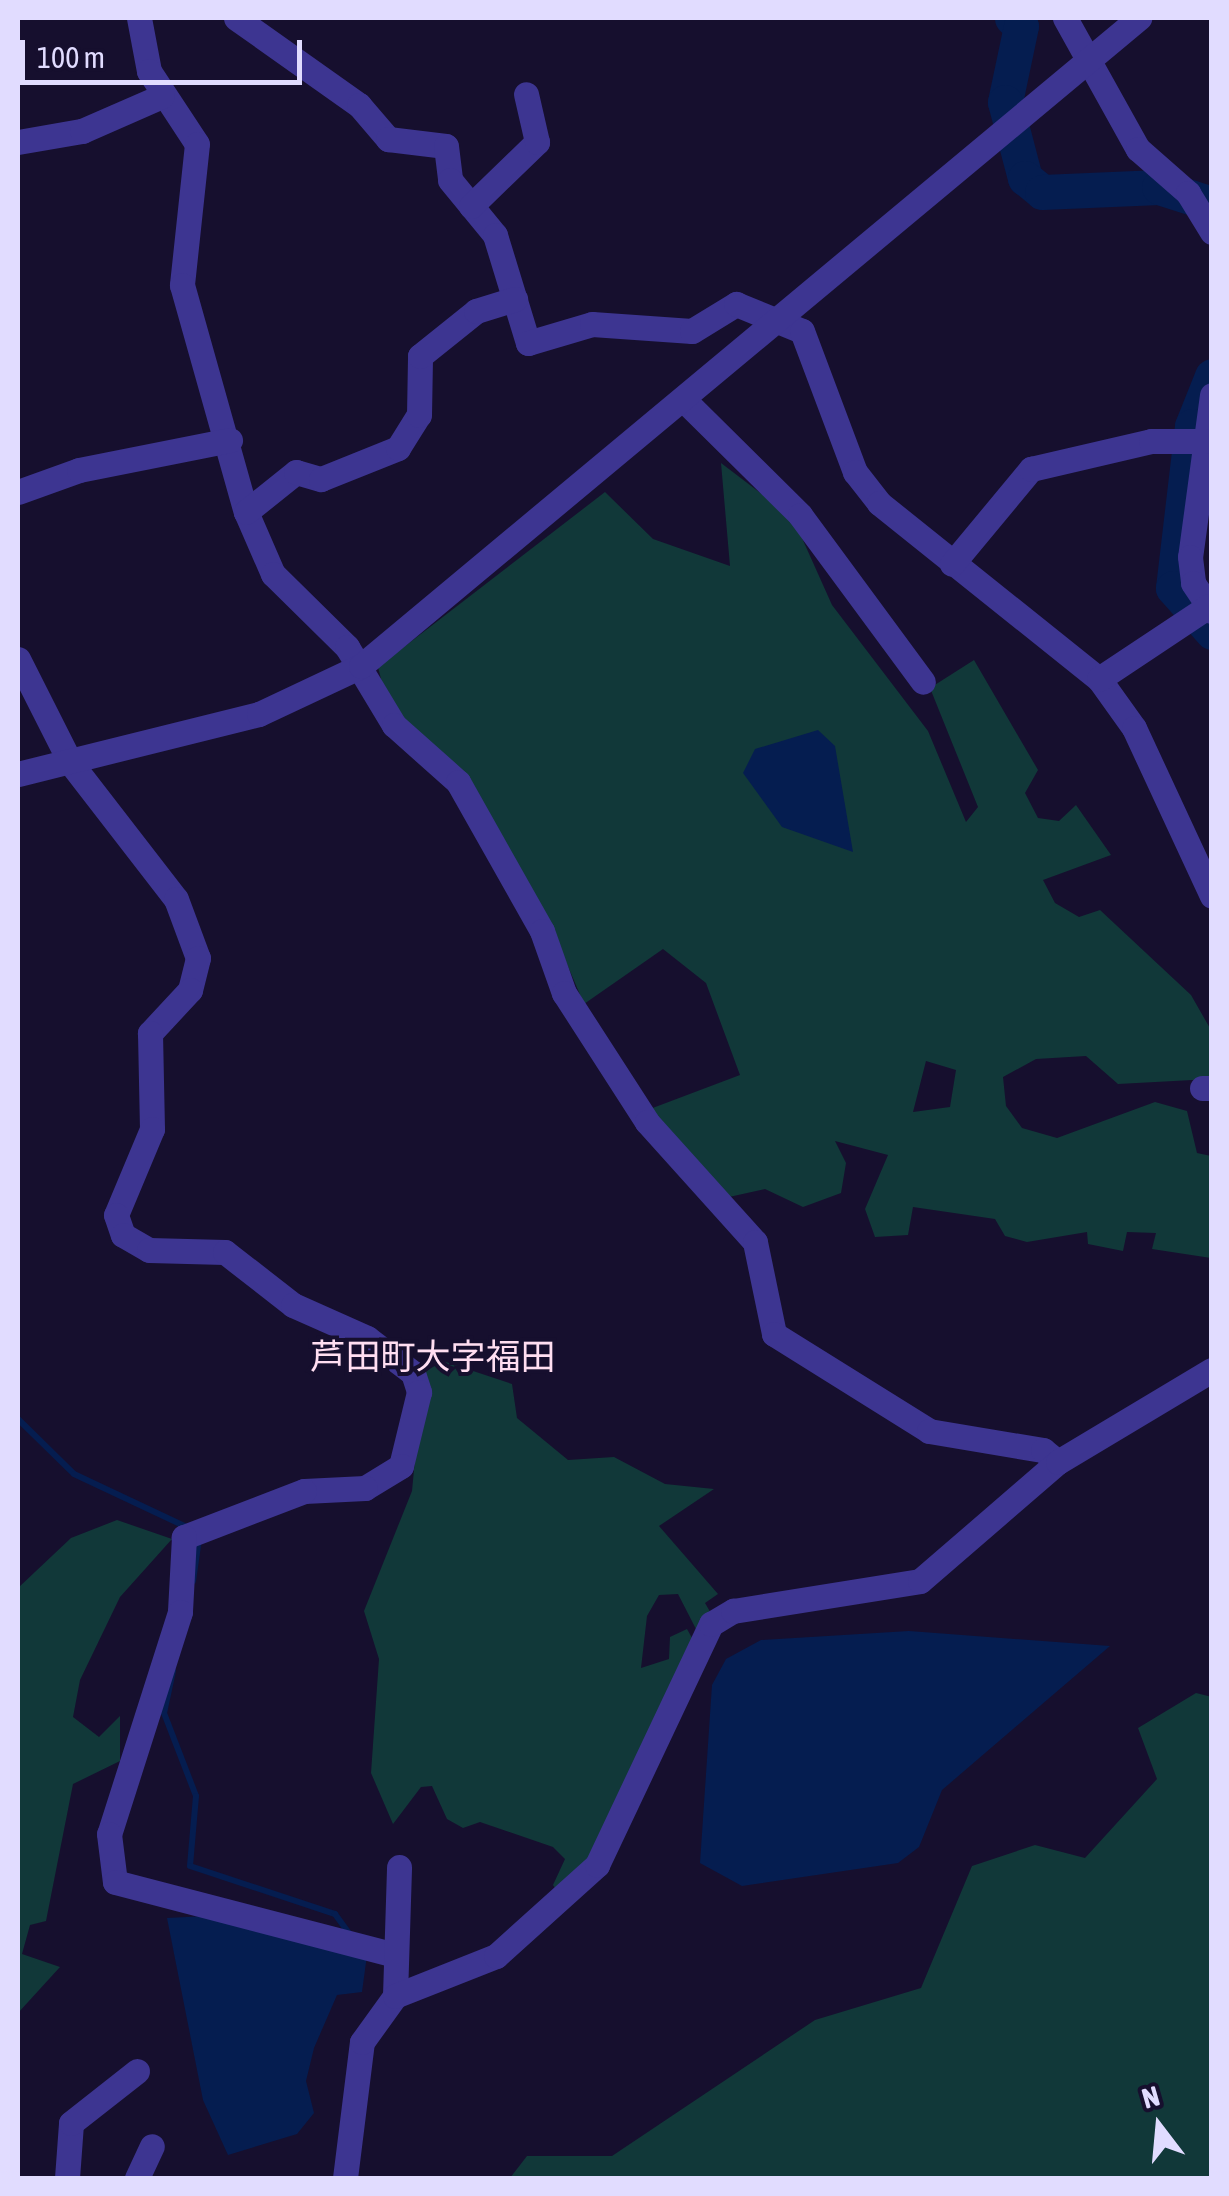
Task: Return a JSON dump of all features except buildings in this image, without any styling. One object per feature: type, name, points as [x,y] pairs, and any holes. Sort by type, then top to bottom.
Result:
[{"type":"street","points":[[139,18],[162,96],[197,144],[182,285],[230,440],[246,512],[274,574],[361,666],[394,725],[458,782],[542,931],[564,992],[648,1122],[754,1242],[774,1334],[929,1431],[1043,1450],[1058,1462]]},
{"type":"street","points":[[236,18],[360,105],[388,139],[446,146],[450,180],[495,235],[528,343],[592,324],[692,332],[736,304],[802,331],[855,472],[952,564],[1099,679],[1134,728],[1212,896]]},
{"type":"street","points":[[1065,18],[1092,57],[1138,149],[1200,193],[1212,232]]},
{"type":"street","points":[[18,774],[259,714],[361,666],[685,402],[1138,18]]},
{"type":"street","points":[[471,206],[538,142],[526,94]]},
{"type":"street","points":[[18,142],[82,131],[162,96]]},
{"type":"street","points":[[246,512],[296,472],[321,479],[398,448],[419,415],[420,356],[476,311],[515,299]]},
{"type":"street","points":[[1099,679],[1210,608],[1190,557],[1212,395]]},
{"type":"street","points":[[685,402],[800,515],[923,682]]},
{"type":"street","points":[[18,492],[80,470],[230,440]]},
{"type":"street","points":[[952,564],[1031,469],[1151,441],[1205,441]]},
{"type":"street","points":[[18,659],[70,762],[176,899],[198,958],[190,990],[150,1033],[152,1130],[116,1215],[123,1235],[148,1250],[225,1252],[293,1305],[367,1338],[413,1373],[419,1392],[401,1466],[365,1488],[304,1491],[184,1538],[180,1612],[109,1834],[115,1882],[392,1954]]},
{"type":"street","points":[[346,2178],[362,2042],[394,1996],[496,1956],[597,1865],[711,1624],[746,1608],[920,1581],[1058,1462],[1212,1370]]},
{"type":"street","points":[[394,1996],[392,1954],[400,1867]]},
{"type":"street","points":[[67,2178],[71,2123],[136,2071]]},
{"type":"street","points":[[136,2178],[152,2146]]},
{"type":"green space","points":[[721,463],[793,518],[832,605],[928,731],[966,822],[978,807],[930,688],[974,660],[1038,770],[1025,793],[1038,818],[1059,821],[1076,805],[1111,855],[1043,880],[1055,903],[1079,917],[1100,910],[1191,995],[1211,1030],[1211,1079],[1118,1084],[1086,1056],[1036,1059],[1003,1077],[1006,1106],[1022,1128],[1057,1138],[1155,1102],[1187,1111],[1197,1153],[1211,1156],[1211,1258],[1152,1249],[1156,1233],[1127,1232],[1123,1251],[1088,1244],[1087,1232],[1027,1242],[1005,1236],[995,1219],[913,1207],[908,1235],[875,1237],[865,1209],[888,1155],[835,1141],[846,1163],[841,1193],[803,1207],[765,1189],[729,1197],[650,1109],[740,1075],[706,983],[663,949],[584,1004],[555,936],[388,707],[378,667],[605,492],[653,539],[730,566]],"holes":[[[926,1061],[956,1070],[950,1107],[913,1112]]]},
{"type":"green space","points":[[443,1361],[512,1384],[517,1418],[568,1460],[614,1457],[665,1484],[714,1489],[659,1526],[718,1594],[705,1603],[712,1615],[697,1631],[678,1594],[659,1595],[647,1616],[641,1668],[669,1659],[670,1637],[687,1629],[692,1638],[596,1851],[559,1894],[553,1885],[565,1859],[553,1847],[480,1822],[463,1828],[447,1819],[432,1786],[421,1787],[393,1824],[371,1773],[379,1659],[364,1611],[412,1491],[423,1373]]},
{"type":"green space","points":[[117,1520],[172,1539],[120,1597],[80,1680],[73,1717],[99,1737],[120,1716],[120,1761],[73,1784],[46,1921],[30,1925],[22,1954],[60,1967],[18,2013],[18,1588],[71,1538]]},
{"type":"green space","points":[[1196,1693],[1212,1697],[1211,2178],[510,2178],[527,2156],[612,2156],[815,2020],[921,1988],[972,1866],[1035,1845],[1085,1858],[1157,1779],[1138,1728]]},
{"type":"water","points":[[818,730],[835,746],[853,852],[782,827],[743,773],[755,749]]},
{"type":"water","points":[[909,1631],[1110,1646],[942,1790],[919,1847],[898,1863],[742,1886],[700,1863],[712,1685],[726,1659],[761,1640]]},
{"type":"water","points":[[227,1915],[367,1955],[362,1992],[337,1995],[314,2048],[306,2081],[314,2113],[297,2134],[228,2155],[203,2100],[167,1918]]},
{"type":"waterway","points":[[1012,18],[1021,26],[1005,102],[1025,178],[1042,192],[1159,187],[1212,204]]},
{"type":"waterway","points":[[1212,376],[1192,426],[1173,588],[1212,632]]},
{"type":"waterway","points":[[18,1419],[74,1474],[191,1529]]},
{"type":"waterway","points":[[193,1581],[199,1539]]},
{"type":"waterway","points":[[173,1671],[164,1713],[196,1796],[190,1866],[335,1914],[350,1935]]},
{"type":"district","name":"芦田町大字福田","points":[[433,1356]]}]
